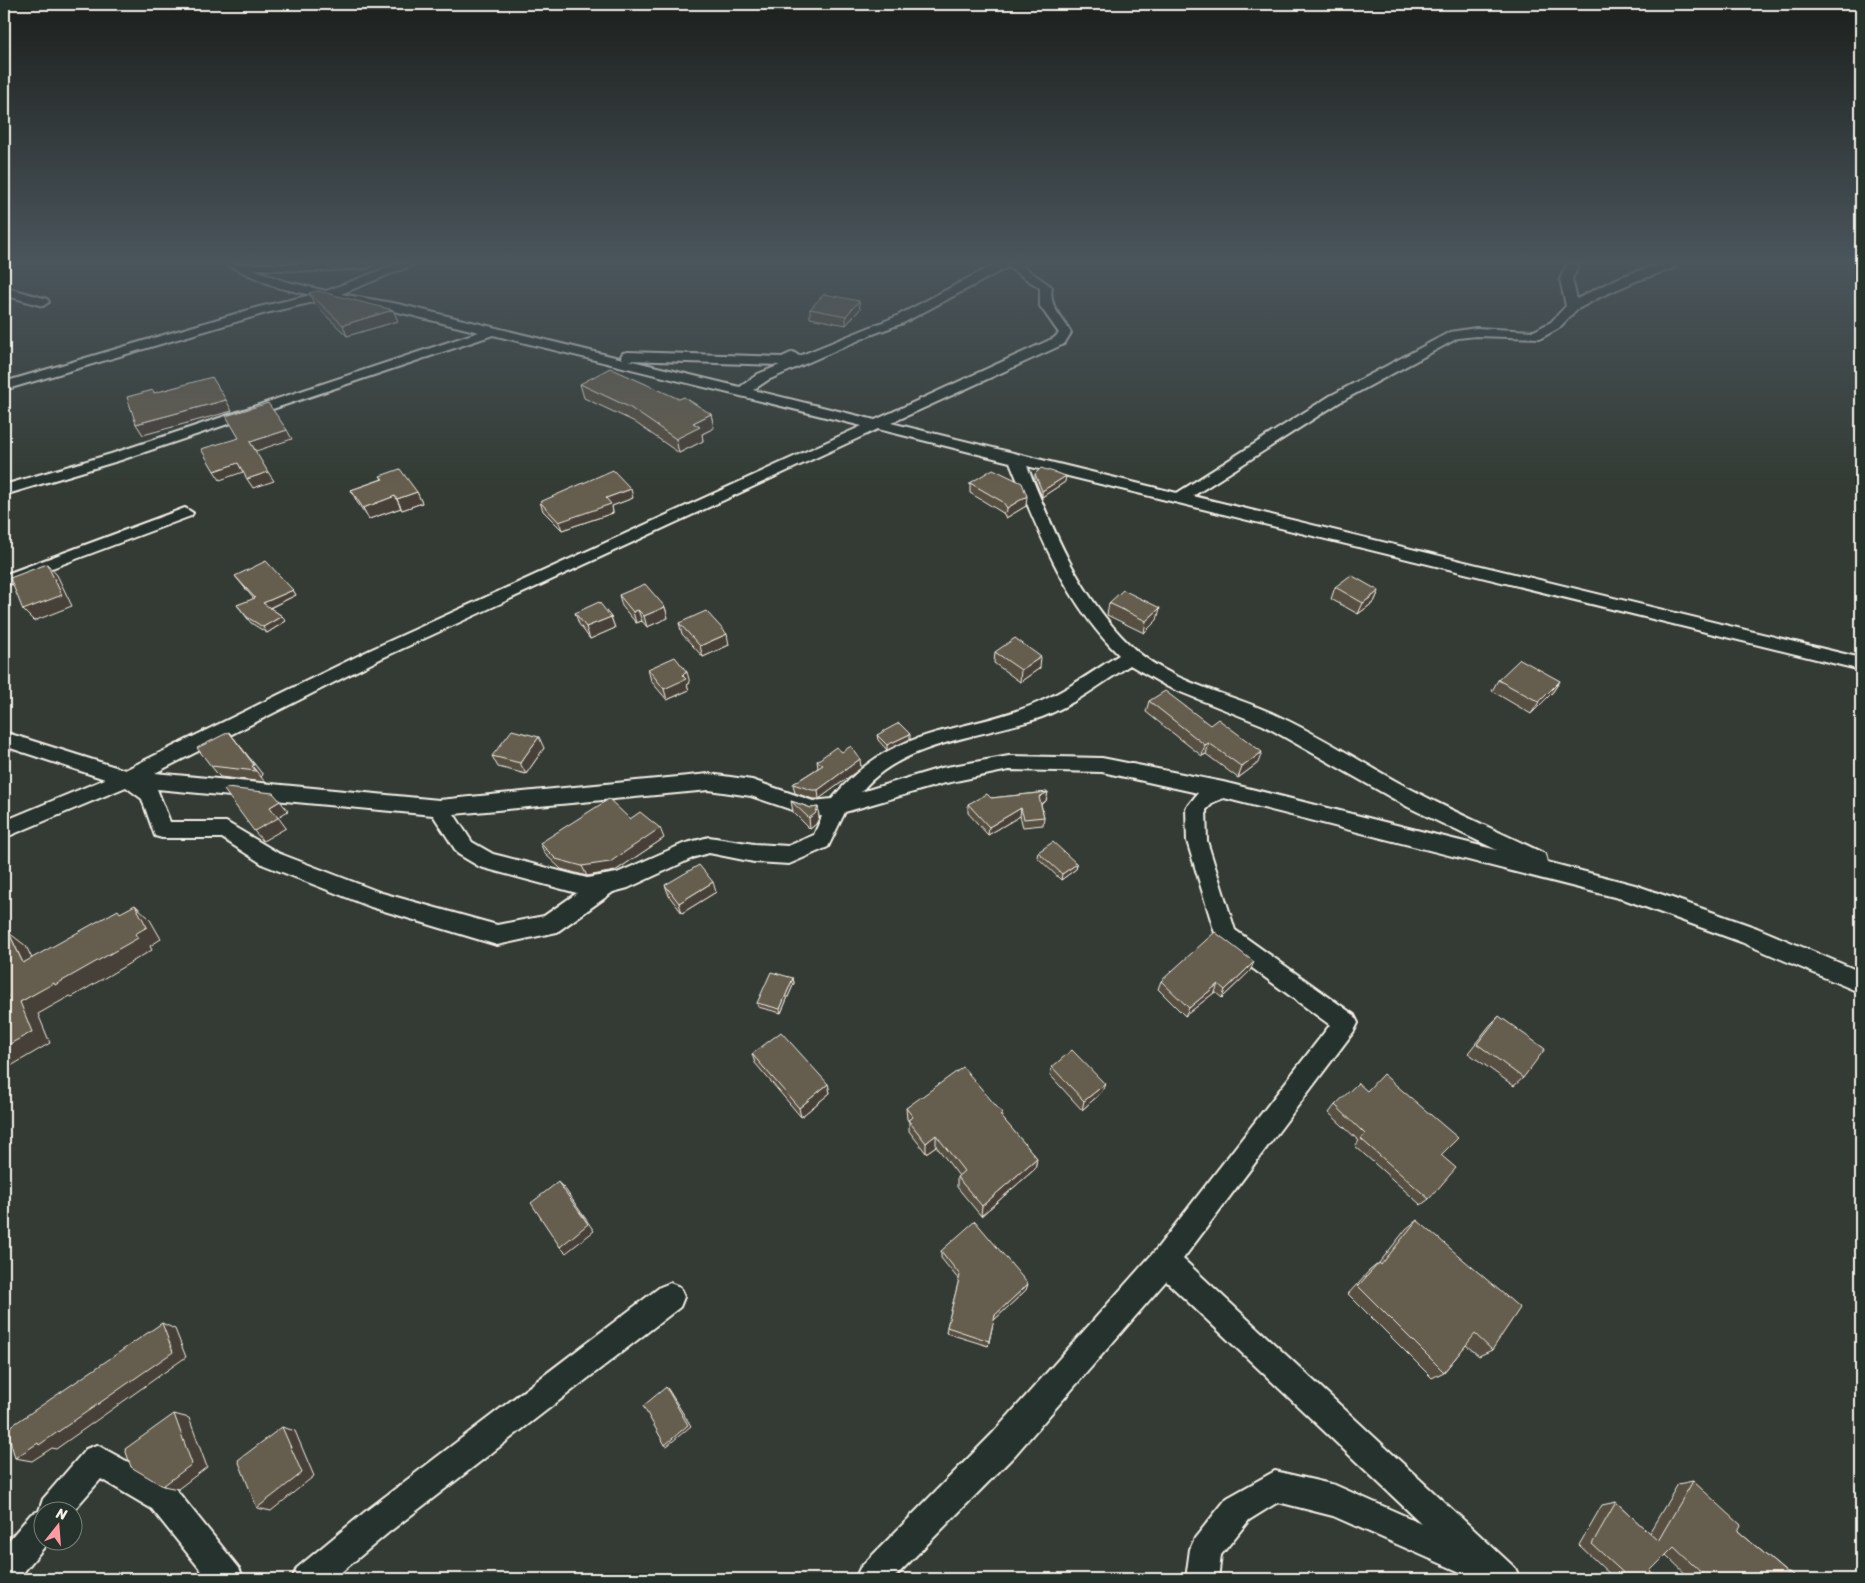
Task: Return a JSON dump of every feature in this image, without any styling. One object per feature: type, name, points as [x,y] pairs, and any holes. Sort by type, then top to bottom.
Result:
[{"type":"street","points":[[4,386],[168,338]]},
{"type":"street","points":[[4,490],[116,457],[472,338]]},
{"type":"street","points":[[521,338],[1861,664]]},
{"type":"street","points":[[591,355],[784,361],[802,350],[832,338]]},
{"type":"street","points":[[742,392],[762,378],[852,338]]},
{"type":"street","points":[[4,830],[128,778],[376,654],[880,425],[1059,342],[1062,338]]},
{"type":"street","points":[[1181,497],[1335,399],[1450,338]]},
{"type":"street","points":[[1016,458],[1062,565],[1087,608],[1131,656],[1166,678],[1217,696],[1270,719],[1414,800],[1578,879]]},
{"type":"street","points":[[4,581],[185,513]]},
{"type":"street","points":[[439,808],[465,848],[486,862],[587,887],[620,882],[690,850],[709,845],[754,853],[789,855],[821,842],[837,807],[863,775],[892,755],[950,733],[1036,712],[1131,656]]},
{"type":"street","points":[[4,739],[128,778],[439,808],[709,782],[752,788],[814,809],[837,807],[941,776],[1009,763],[1102,765],[1223,790],[1627,891],[1682,909],[1861,983]]},
{"type":"street","points":[[128,778],[151,795],[162,830],[226,830],[271,858],[379,901],[497,935],[548,926],[609,884]]},
{"type":"street","points":[[871,1579],[1004,1444],[1165,1261],[1346,1023],[1226,936],[1197,841],[1196,808],[1207,796],[1223,790]]},
{"type":"street","points":[[1165,1261],[1500,1575]]},
{"type":"street","points":[[308,1579],[377,1522],[670,1297]]},
{"type":"street","points":[[63,1500],[97,1460],[163,1498],[228,1579]]},
{"type":"street","points":[[1202,1579],[1206,1548],[1238,1509],[1275,1486],[1334,1501],[1500,1575]]},
{"type":"street","points":[[4,1571],[32,1537]]},
{"type":"building","points":[[610,368],[679,399],[684,397],[711,414],[693,423],[700,427],[676,439],[629,407],[580,384]]},
{"type":"building","points":[[212,377],[226,400],[136,424],[127,397],[153,390],[154,393]]},
{"type":"building","points":[[268,403],[287,430],[250,442],[268,472],[247,479],[238,463],[214,471],[201,449],[239,438],[226,416]]},
{"type":"building","points":[[1041,468],[1066,476],[1042,491],[1035,474]]},
{"type":"building","points":[[400,469],[417,492],[397,499],[395,496],[363,508],[351,490],[383,479],[380,476]]},
{"type":"building","points":[[993,469],[1022,483],[1027,496],[1007,508],[1003,502],[970,483]]},
{"type":"building","points":[[613,470],[631,489],[606,498],[611,504],[559,522],[540,502]]},
{"type":"building","points":[[266,561],[293,590],[263,603],[282,616],[263,627],[247,617],[237,605],[255,598],[235,576]]},
{"type":"building","points":[[47,564],[62,595],[23,610],[10,578]]},
{"type":"building","points":[[1351,575],[1379,591],[1363,603],[1335,587]]},
{"type":"building","points":[[645,584],[665,607],[644,616],[638,610],[633,612],[619,595]]},
{"type":"building","points":[[1123,590],[1160,608],[1146,621],[1109,603]]},
{"type":"building","points":[[599,602],[611,617],[586,627],[575,613]]},
{"type":"building","points":[[706,611],[727,634],[700,646],[679,623]]},
{"type":"building","points":[[1015,638],[1041,657],[1021,670],[995,652]]},
{"type":"building","points":[[675,657],[687,672],[682,675],[686,679],[664,689],[648,669]]},
{"type":"building","points":[[1520,659],[1560,681],[1539,702],[1498,680]]},
{"type":"building","points":[[1165,691],[1210,725],[1218,719],[1262,752],[1242,767],[1209,743],[1205,745],[1149,701]]},
{"type":"building","points":[[899,723],[910,734],[887,745],[877,735]]},
{"type":"building","points":[[512,730],[539,737],[520,763],[492,756]]},
{"type":"building","points":[[229,732],[254,765],[252,766],[256,771],[211,766],[197,748]]},
{"type":"building","points":[[851,746],[860,759],[818,790],[793,784],[823,765],[817,761],[836,747],[842,752]]},
{"type":"building","points":[[226,788],[273,793],[280,801],[270,807],[278,818],[254,831],[224,790]]},
{"type":"building","points":[[1048,792],[1039,797],[1044,817],[1024,819],[1021,808],[989,827],[968,804],[987,794],[991,798]]},
{"type":"building","points":[[609,799],[630,819],[640,812],[660,828],[610,862],[582,866],[556,859],[540,843]]},
{"type":"building","points":[[791,801],[811,808],[818,807],[815,814],[809,818]]},
{"type":"building","points":[[1053,842],[1077,864],[1062,874],[1038,852]]},
{"type":"building","points":[[699,865],[713,882],[679,903],[665,885]]},
{"type":"building","points":[[135,905],[147,927],[135,934],[138,938],[55,985],[54,983],[20,1002],[32,1032],[4,1047],[4,999],[8,997],[4,988],[4,936],[9,933],[23,963],[118,910],[120,913]]},
{"type":"building","points":[[1215,932],[1254,962],[1225,990],[1218,984],[1189,1008],[1161,981]]},
{"type":"building","points":[[771,972],[793,978],[780,1009],[757,1003]]},
{"type":"building","points":[[1499,1016],[1545,1049],[1523,1078],[1477,1044]]},
{"type":"building","points":[[781,1032],[828,1084],[799,1108],[752,1054]]},
{"type":"building","points":[[1072,1050],[1105,1084],[1084,1101],[1052,1067]]},
{"type":"building","points":[[963,1067],[1002,1113],[1000,1115],[1037,1158],[982,1206],[957,1177],[964,1171],[936,1135],[926,1143],[908,1120],[913,1117],[906,1108]]},
{"type":"building","points":[[1383,1074],[1458,1138],[1441,1155],[1456,1168],[1429,1199],[1361,1139],[1365,1134],[1335,1105],[1358,1083],[1367,1091]]},
{"type":"building","points":[[558,1182],[588,1224],[560,1247],[531,1203]]},
{"type":"building","points":[[1417,1220],[1520,1308],[1492,1350],[1475,1334],[1444,1372],[1358,1286],[1379,1263],[1381,1265]]},
{"type":"building","points":[[975,1221],[1028,1284],[995,1315],[989,1341],[947,1327],[960,1275],[941,1251]]},
{"type":"building","points":[[162,1323],[173,1352],[39,1445],[38,1443],[15,1458],[7,1429]]},
{"type":"building","points":[[666,1387],[688,1425],[665,1445],[643,1406]]},
{"type":"building","points":[[174,1414],[192,1464],[163,1486],[131,1467],[125,1449]]},
{"type":"building","points":[[282,1427],[302,1473],[257,1508],[238,1460]]},
{"type":"building","points":[[1693,1481],[1741,1525],[1738,1531],[1788,1574],[1789,1572],[1798,1579],[1708,1579],[1674,1547],[1650,1571],[1659,1579],[1630,1579],[1592,1544],[1616,1502],[1658,1541]]}]
